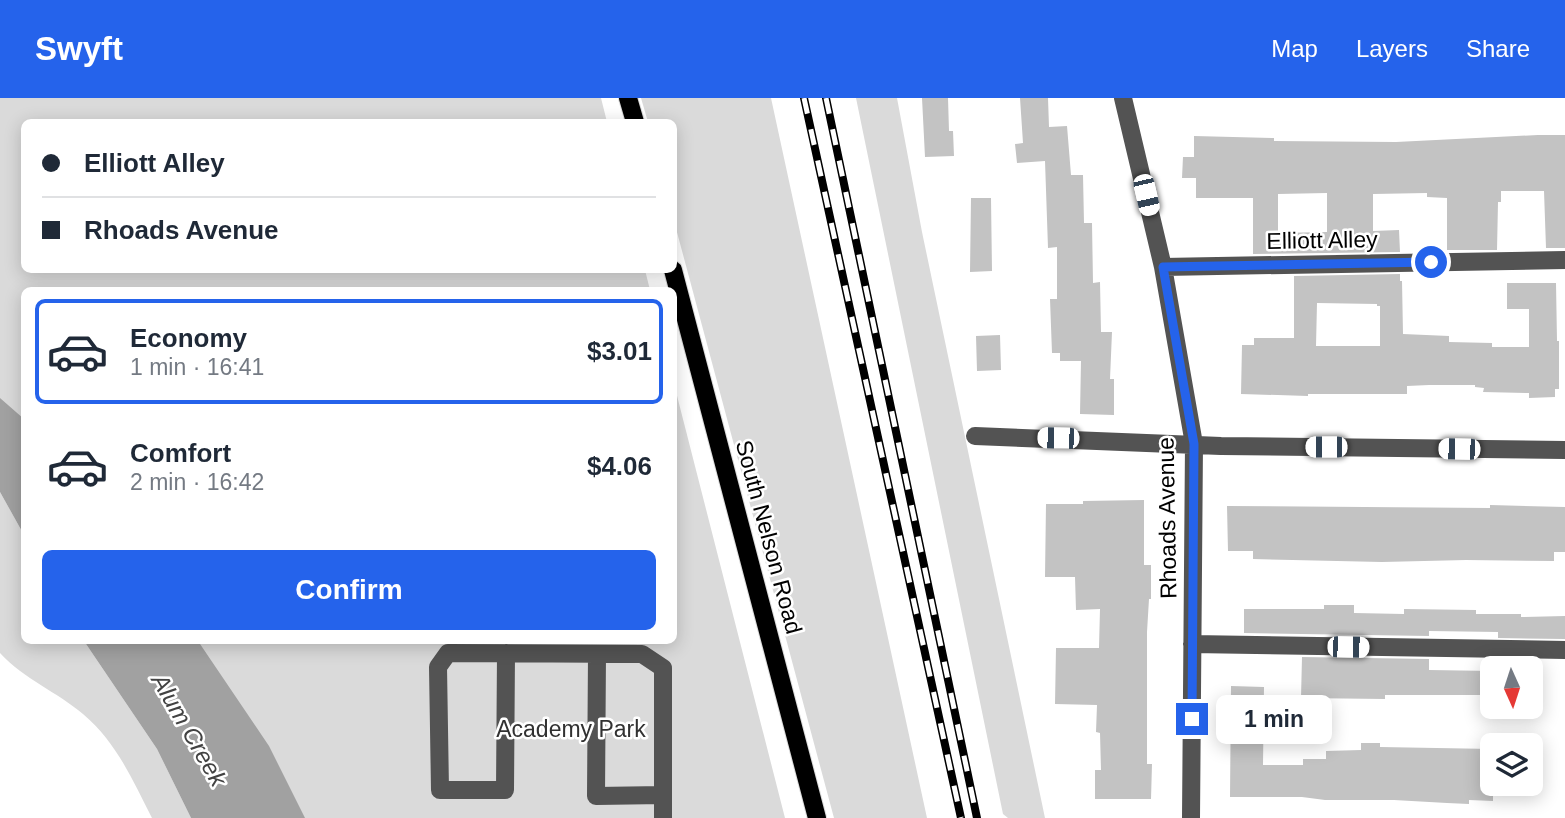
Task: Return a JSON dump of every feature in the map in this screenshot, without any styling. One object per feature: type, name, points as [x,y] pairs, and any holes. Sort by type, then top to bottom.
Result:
[{"type":"main road","points":[[628,98],[634,119]]},
{"type":"main road","name":"South Nelson Road","points":[[674,273],[817,818]]},
{"type":"street","name":"Rhoads Avenue","points":[[1122,98],[1163,267],[1194,444],[1191,818]]},
{"type":"street","name":"Elliott Alley","points":[[1163,267],[1565,260]]},
{"type":"street","points":[[975,436],[1194,444],[1565,450]]},
{"type":"street","points":[[1192,644],[1565,650]]},
{"type":"street","points":[[506,653],[505,790],[440,790],[438,667],[448,653],[506,653],[642,654],[663,668],[663,818]]},
{"type":"street","points":[[597,654],[596,796],[663,795]]},
{"type":"green space","points":[[0,98],[601,98],[606,119],[21,119],[21,273],[646,273],[649,287],[21,287],[21,464],[0,438]]},
{"type":"green space","points":[[641,98],[771,98],[927,818],[834,818],[677,232],[677,119],[647,119]]},
{"type":"green space","points":[[856,98],[897,98],[922,232],[1045,818],[1008,818],[1003,814]]},
{"type":"green space","name":"Academy Park","points":[[677,396],[785,818],[240,818],[143,644],[677,644]]},
{"type":"green space","points":[[0,492],[21,530],[21,644],[86,644],[157,749],[191,818],[152,818],[123,762],[95,725],[0,653]]},
{"type":"water","points":[[0,398],[21,416],[21,530],[0,492]]},
{"type":"water","name":"Alum Creek","points":[[86,644],[200,644],[269,746],[305,818],[191,818],[157,749]]},
{"type":"building","points":[[922,98],[948,98],[949,131],[953,131],[954,156],[925,157]]},
{"type":"building","points":[[1020,98],[1048,98],[1049,127],[1067,126],[1071,175],[1083,175],[1084,223],[1092,223],[1093,283],[1100,282],[1101,332],[1112,332],[1110,379],[1114,379],[1114,415],[1080,414],[1081,361],[1060,361],[1060,353],[1052,353],[1050,299],[1057,299],[1057,247],[1048,248],[1045,161],[1017,163],[1015,144],[1023,143]]},
{"type":"building","points":[[1565,135],[1565,248],[1546,248],[1544,191],[1501,191],[1501,202],[1498,202],[1497,250],[1447,250],[1447,198],[1427,197],[1427,193],[1373,194],[1373,231],[1399,230],[1400,252],[1253,254],[1253,198],[1196,198],[1196,178],[1182,178],[1183,157],[1194,157],[1194,136],[1274,138],[1274,141],[1396,142]],"holes":[[[1327,193],[1327,232],[1278,233],[1278,194]]]},
{"type":"building","points":[[971,198],[991,198],[992,271],[970,272]]},
{"type":"building","points":[[1400,274],[1403,334],[1449,336],[1449,342],[1492,343],[1492,347],[1529,347],[1529,309],[1507,309],[1507,283],[1556,283],[1559,389],[1555,389],[1555,397],[1529,398],[1529,393],[1483,392],[1484,388],[1475,385],[1407,386],[1407,394],[1241,394],[1242,345],[1254,345],[1254,338],[1294,338],[1294,276]],"holes":[[[1317,303],[1380,306],[1380,346],[1316,346]]]},
{"type":"building","points":[[1000,335],[1001,370],[977,371],[976,336]]},
{"type":"building","points":[[1144,500],[1144,565],[1151,565],[1147,632],[1147,764],[1152,764],[1151,799],[1095,799],[1095,770],[1101,770],[1100,733],[1096,732],[1097,705],[1055,704],[1056,648],[1099,648],[1100,609],[1076,610],[1075,577],[1045,577],[1046,504]]},
{"type":"building","points":[[1490,505],[1565,507],[1565,552],[1554,552],[1554,561],[1382,562],[1253,559],[1253,551],[1228,551],[1227,506],[1490,508]]},
{"type":"building","points":[[1324,605],[1354,605],[1354,613],[1404,614],[1404,609],[1476,610],[1476,614],[1565,616],[1565,639],[1498,638],[1498,632],[1429,631],[1429,636],[1244,633],[1244,609],[1324,609]]},
{"type":"building","points":[[1302,657],[1429,659],[1429,670],[1480,671],[1480,695],[1385,695],[1385,699],[1301,698]]},
{"type":"building","points":[[1231,686],[1264,687],[1263,765],[1303,765],[1303,759],[1326,759],[1326,751],[1361,750],[1361,743],[1380,743],[1380,747],[1480,749],[1480,796],[1493,796],[1493,801],[1469,800],[1469,804],[1302,797],[1230,797]]},
{"type":"railway","points":[[804,98],[961,818]]},
{"type":"railway","points":[[826,98],[977,818]]},
{"type":"route","points":[[1192,719],[1194,444],[1163,267],[1431,262]]}]
